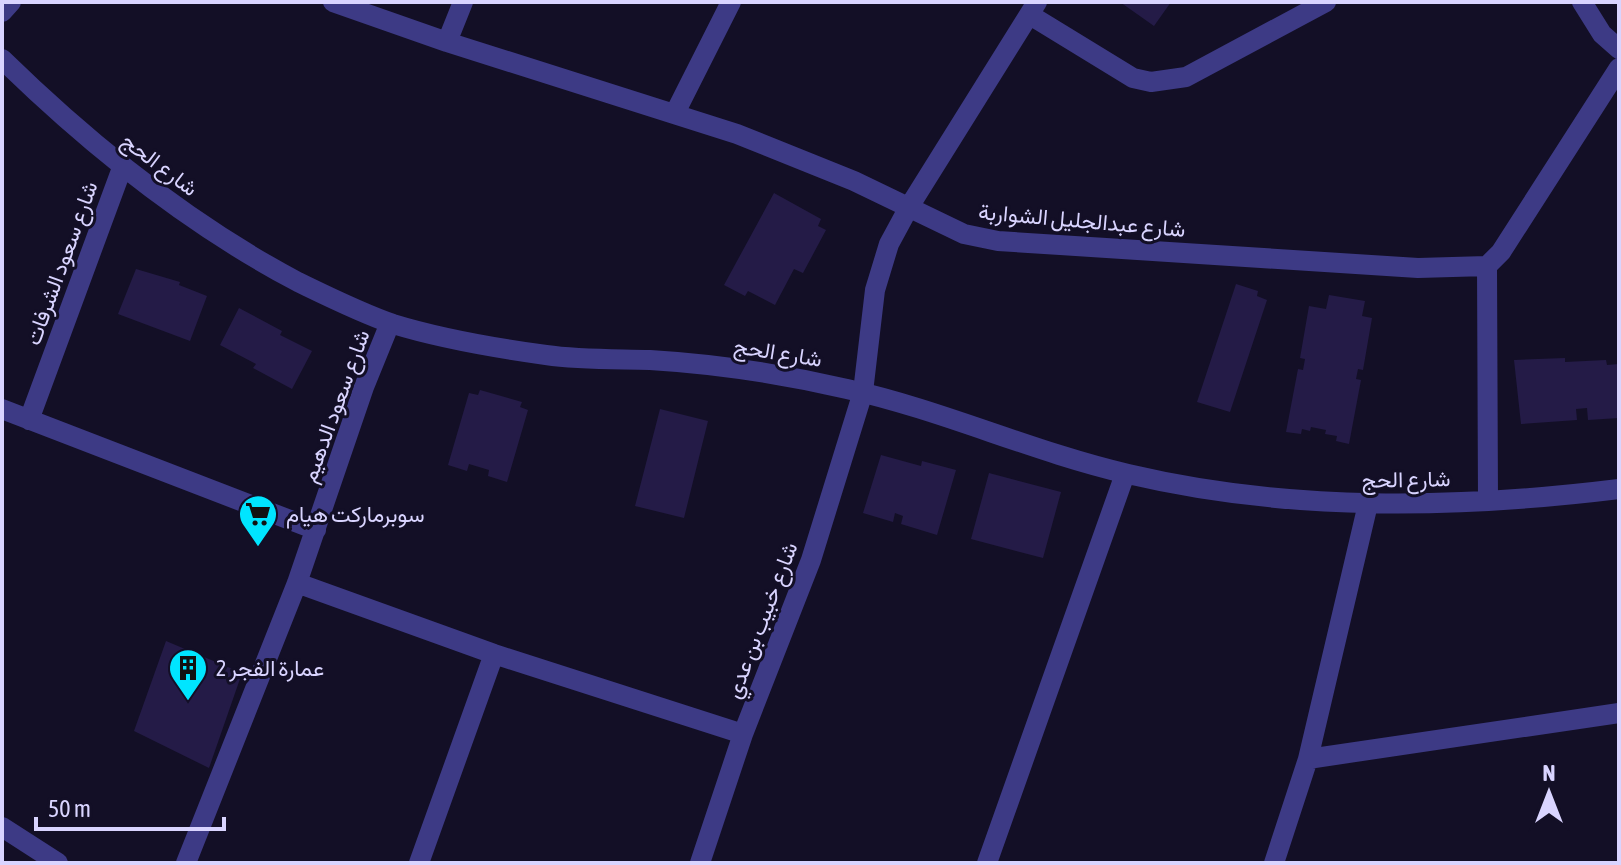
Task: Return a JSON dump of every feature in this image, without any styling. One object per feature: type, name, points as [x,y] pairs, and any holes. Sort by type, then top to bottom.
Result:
[{"type":"street","points":[[2,12],[11,2]]},
{"type":"street","name":"شارع عبدالجليل الشواربة","points":[[333,2],[447,42],[675,113],[798,157],[964,234],[998,241],[1418,268],[1487,266]]},
{"type":"street","points":[[447,42],[463,2]]},
{"type":"street","points":[[675,113],[731,2]]},
{"type":"street","points":[[1033,8],[1133,78],[1151,82],[1186,77],[1326,2]]},
{"type":"street","points":[[1582,2],[1602,34],[1619,49]]},
{"type":"street","name":"شارع خبيب بن عدي","points":[[700,863],[743,734],[811,560],[863,392],[875,290],[889,244],[1033,8]]},
{"type":"street","name":"شارع الحج","points":[[2,59],[122,168],[196,222],[258,261],[390,323],[436,335],[547,355],[757,371],[863,392],[1125,474],[1210,491],[1368,504],[1488,501],[1619,489]]},
{"type":"street","points":[[1488,501],[1487,266],[1501,252],[1619,68]]},
{"type":"street","name":"شارع سعود الشرفات","points":[[29,420],[122,168]]},
{"type":"street","name":"شارع سعود الدهيم","points":[[186,863],[297,583],[364,387],[390,323]]},
{"type":"street","points":[[2,409],[316,530]]},
{"type":"street","points":[[987,863],[1125,474]]},
{"type":"street","points":[[1274,863],[1308,759],[1368,504]]},
{"type":"street","points":[[297,583],[494,654],[743,734]]},
{"type":"street","points":[[419,863],[494,654]]},
{"type":"street","points":[[1308,759],[1619,713]]},
{"type":"street","points":[[2,827],[58,863]]},
{"type":"building","points":[[1120,2],[1171,2],[1154,26]]},
{"type":"building","points":[[774,193],[821,219],[818,226],[826,230],[803,273],[794,269],[775,305],[748,291],[745,296],[724,285]]},
{"type":"building","points":[[136,269],[180,282],[179,285],[207,296],[190,341],[118,314]]},
{"type":"building","points":[[1236,284],[1258,291],[1257,296],[1267,300],[1230,412],[1197,402]]},
{"type":"building","points":[[1329,295],[1365,301],[1362,316],[1372,318],[1363,370],[1358,369],[1356,379],[1361,380],[1349,444],[1336,441],[1337,436],[1325,434],[1326,430],[1311,427],[1310,431],[1302,429],[1301,434],[1286,432],[1298,369],[1303,370],[1305,359],[1300,358],[1309,306],[1326,309]]},
{"type":"building","points":[[239,308],[282,331],[280,335],[312,351],[292,389],[253,368],[256,364],[220,345]]},
{"type":"building","points":[[1565,358],[1565,362],[1606,360],[1607,365],[1619,364],[1619,418],[1588,420],[1587,408],[1576,409],[1577,420],[1521,424],[1514,360]]},
{"type":"building","points":[[480,390],[522,402],[520,407],[528,410],[507,482],[488,476],[489,470],[469,464],[467,471],[448,465],[469,393],[478,395]]},
{"type":"building","points":[[660,409],[708,421],[684,518],[635,506]]},
{"type":"building","points":[[881,455],[921,466],[922,461],[956,470],[937,535],[901,524],[903,516],[895,513],[893,522],[863,513]]},
{"type":"building","points":[[989,473],[1061,492],[1043,558],[971,539]]},
{"type":"building","name":"عمارة الفجر 2","points":[[166,641],[242,673],[209,768],[134,731]]},
{"type":"place","name":"سوبرماركت هيام","points":[[258,548]]},
{"type":"place","name":"عمارة الفجر 2","points":[[188,702]]}]
